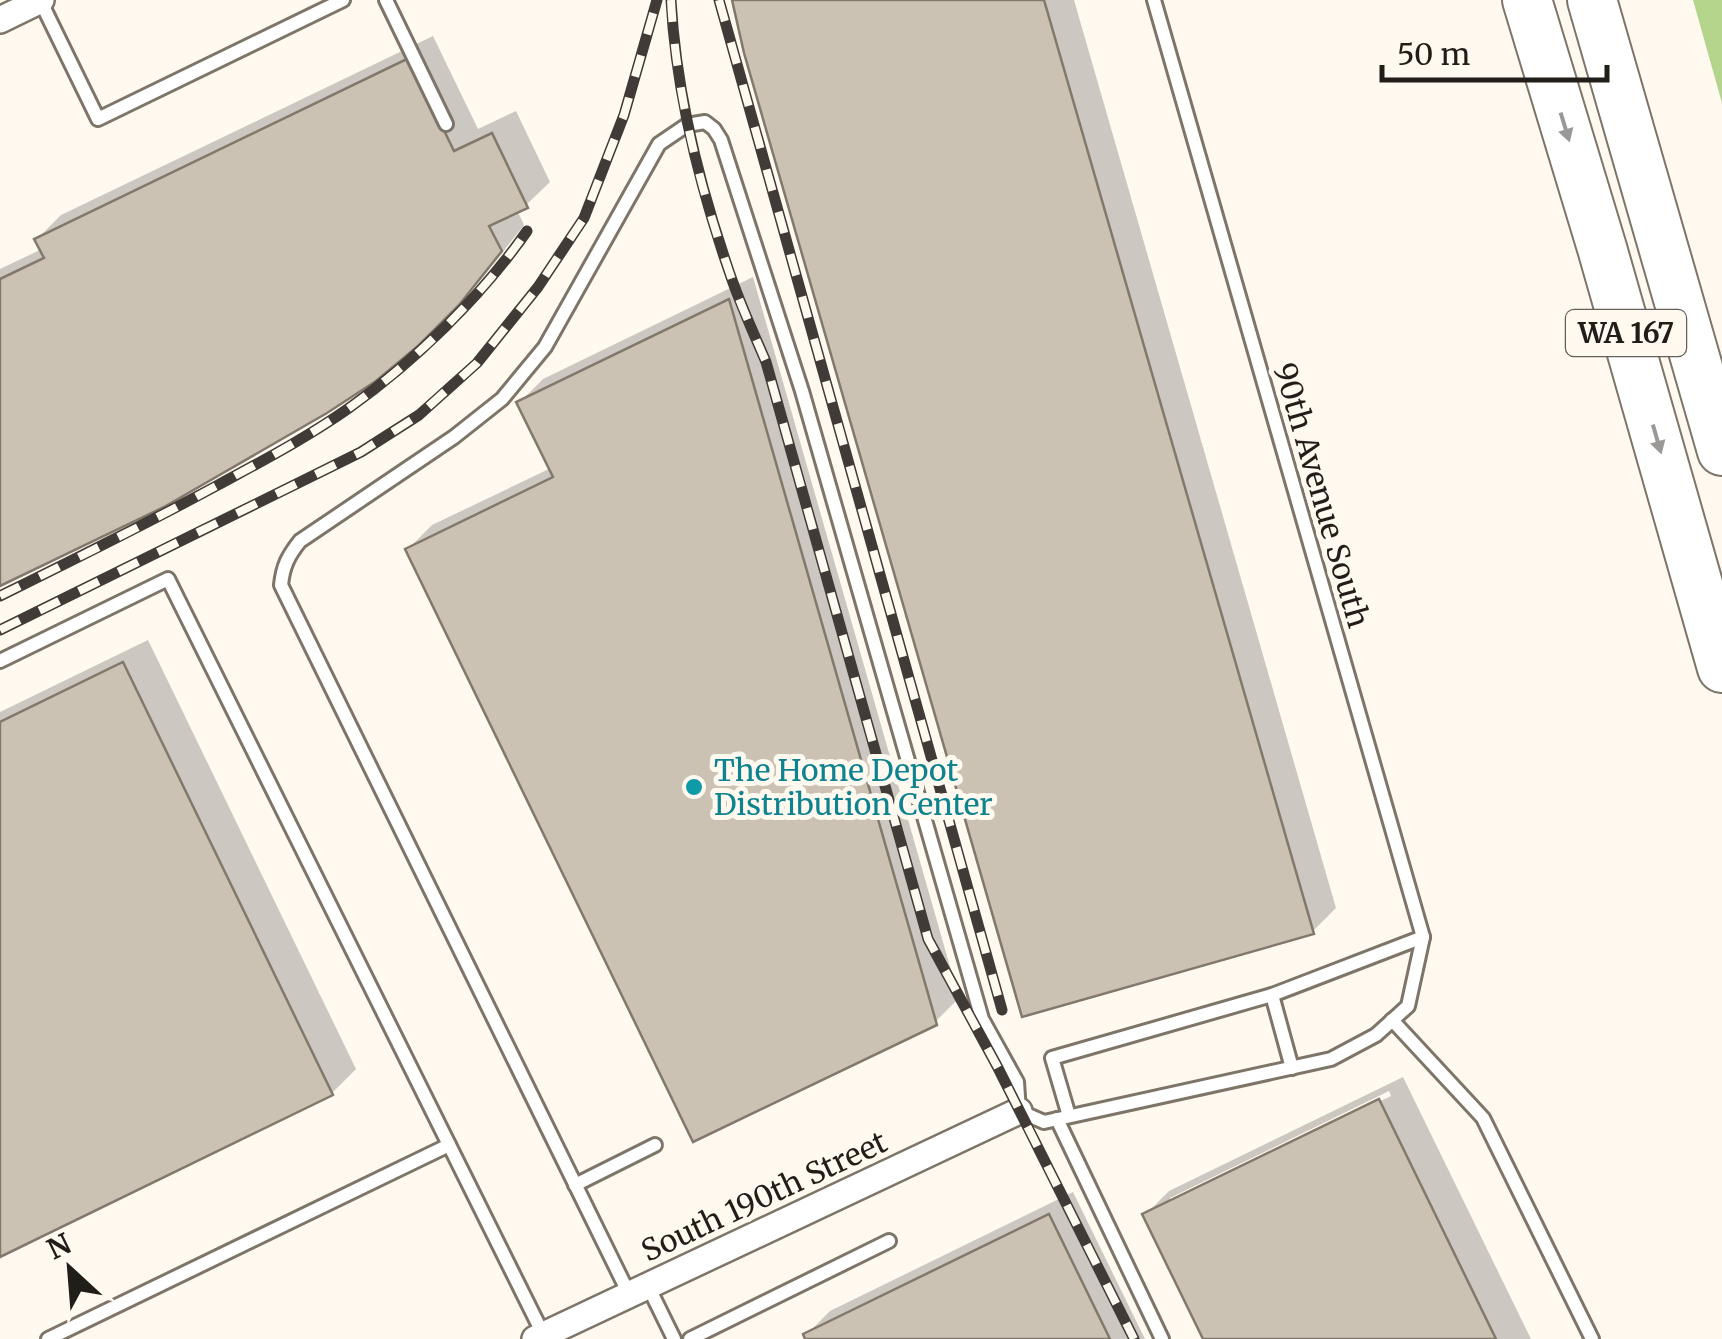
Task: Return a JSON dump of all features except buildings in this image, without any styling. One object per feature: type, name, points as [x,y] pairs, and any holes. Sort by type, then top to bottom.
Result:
[{"type":"highway","name":"WA 167","points":[[1527,0],[1722,668]]},
{"type":"highway","points":[[1592,0],[1722,451]]},
{"type":"highway","name":"WA 167","points":[[1616,0],[1722,357]]},
{"type":"street","points":[[8,11],[41,0]]},
{"type":"street","name":"South 190th Street","points":[[541,1338],[1020,1111]]},
{"type":"lane","points":[[41,0],[98,119],[343,0]]},
{"type":"lane","points":[[386,0],[446,124]]},
{"type":"lane","name":"90th Avenue South","points":[[1154,0],[1423,938],[1408,1006],[1392,1020]]},
{"type":"lane","points":[[674,1339],[638,1290],[575,1185],[282,585],[283,567],[300,542],[454,437],[502,398],[545,348],[659,144],[687,125],[705,122],[721,140],[767,280],[982,1019],[1017,1082],[1020,1111],[1044,1122],[1331,1059],[1376,1035],[1392,1020],[1483,1118],[1592,1339]]},
{"type":"lane","points":[[0,661],[168,578],[541,1338]]},
{"type":"lane","points":[[1162,1339],[1063,1118],[1052,1058],[1272,995],[1423,938]]},
{"type":"lane","points":[[1272,995],[1292,1068]]},
{"type":"lane","points":[[575,1185],[655,1144]]},
{"type":"lane","points":[[48,1339],[449,1145]]},
{"type":"lane","points":[[690,1339],[889,1241]]},
{"type":"green space","points":[[1693,0],[1722,0],[1722,103]]},
{"type":"railway","points":[[0,630],[361,452],[419,415],[477,363],[538,287],[584,218],[624,115],[657,0]]},
{"type":"railway","points":[[671,0],[684,105],[709,209],[731,277],[766,362],[928,939],[997,1066],[1134,1339]]},
{"type":"railway","points":[[719,0],[1002,1010]]},
{"type":"railway","points":[[0,596],[218,485],[349,408],[446,327],[527,231]]},
{"type":"place","name":"The Home Depot Distribution Center","points":[[694,787]]}]
